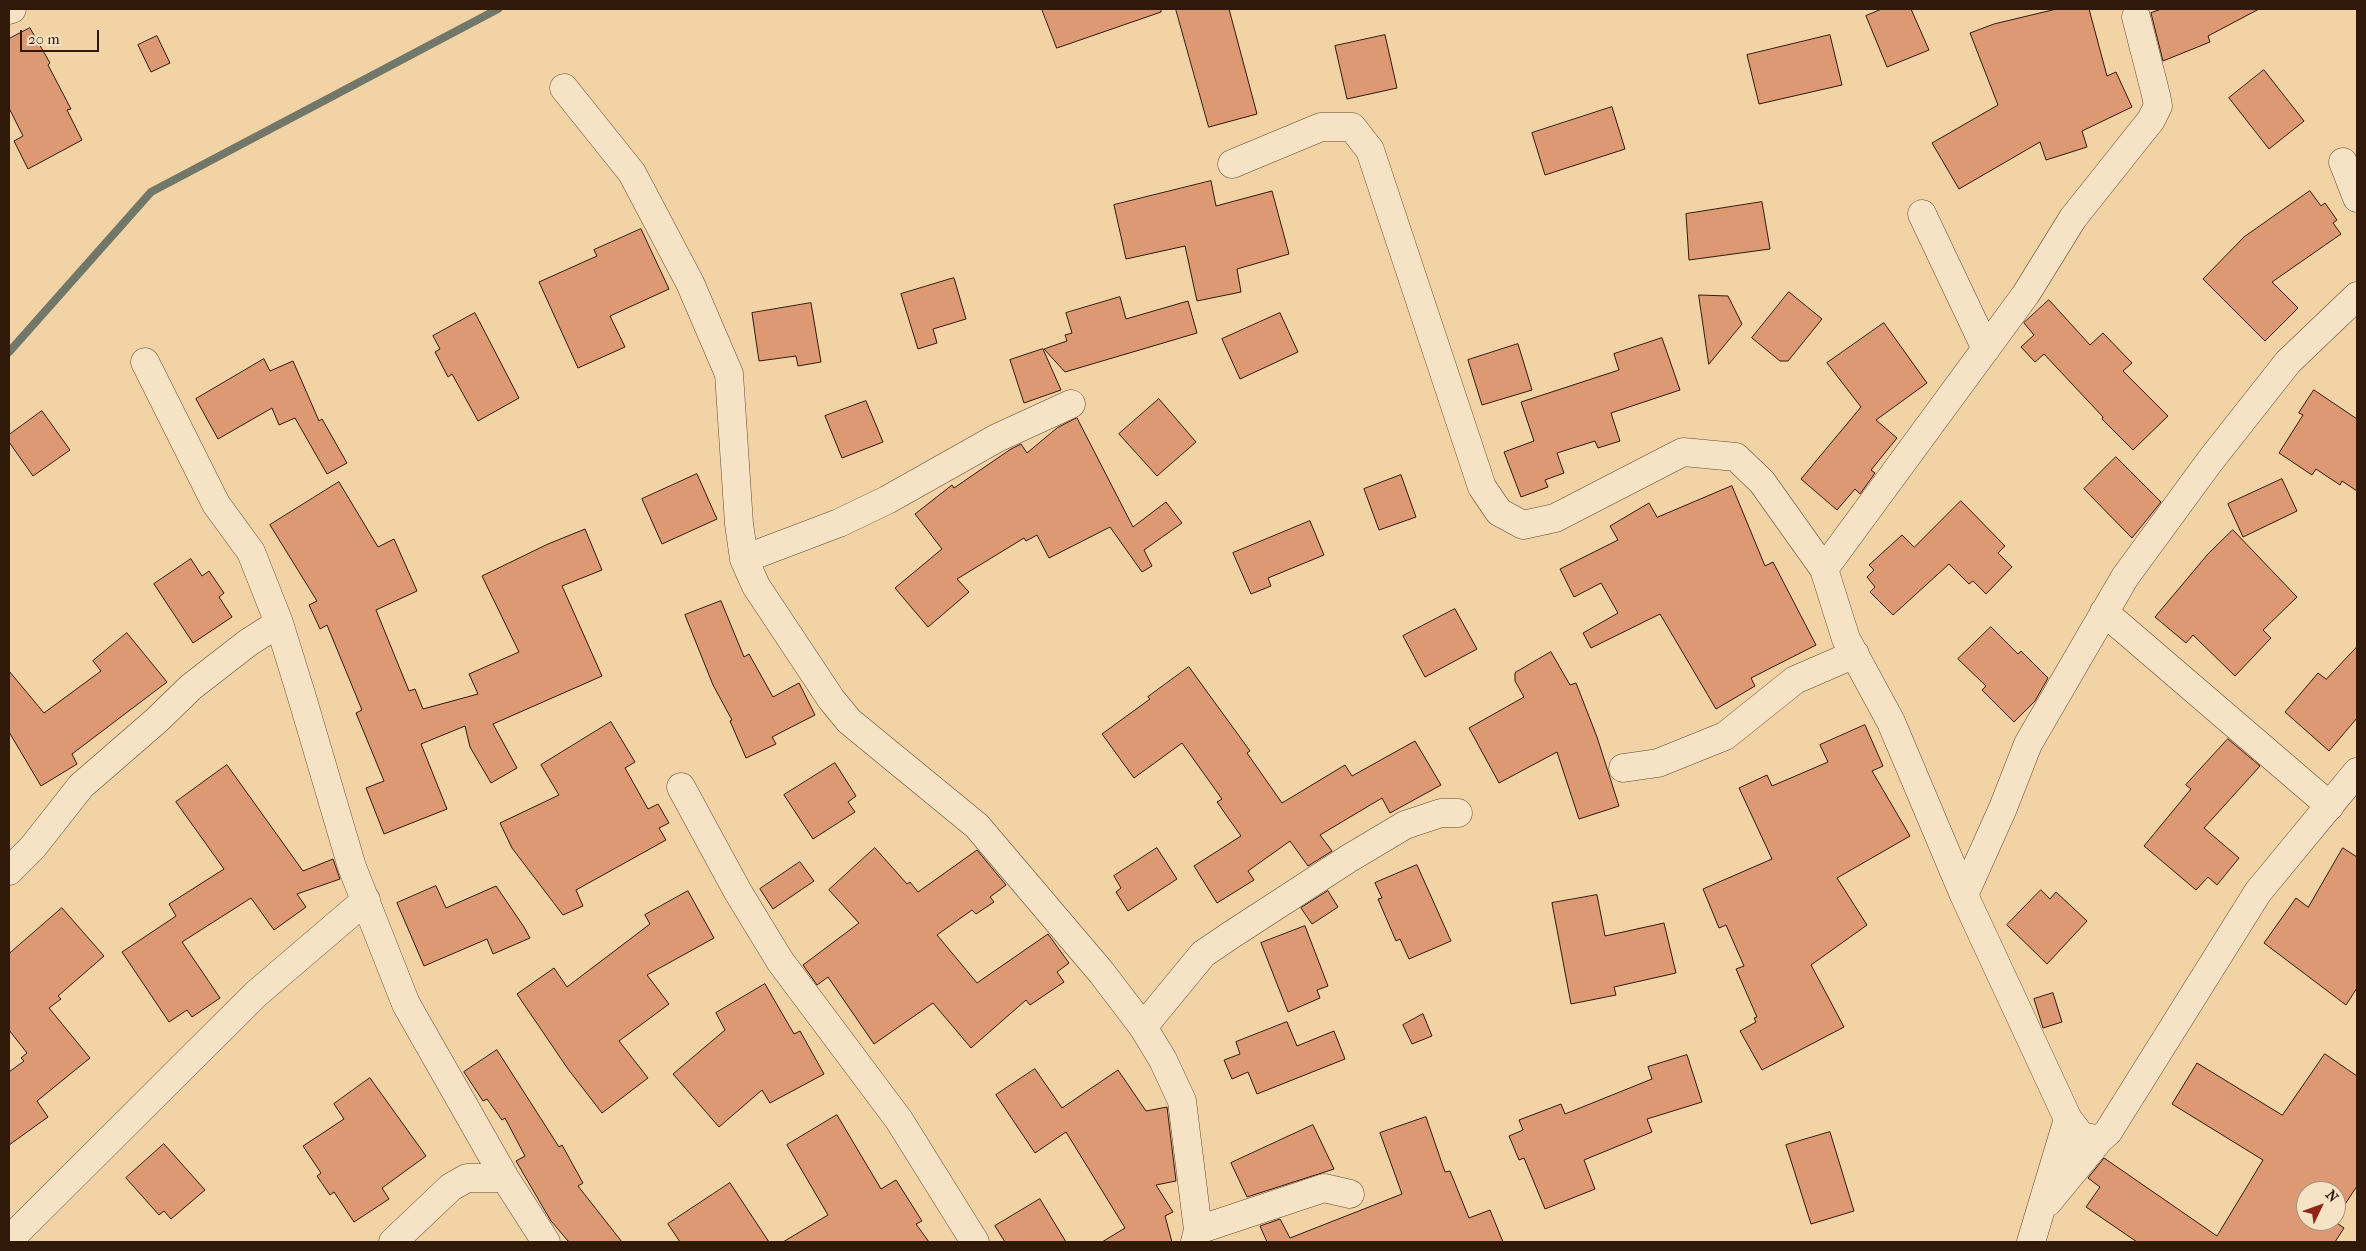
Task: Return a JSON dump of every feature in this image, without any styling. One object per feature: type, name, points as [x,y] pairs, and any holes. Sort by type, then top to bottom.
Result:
[{"type":"street","points":[[1824,569],[2026,294],[2074,218],[2151,120],[2158,106],[2136,17]]},
{"type":"street","points":[[564,88],[632,173],[690,283],[728,374],[739,524],[744,559],[756,586],[831,699],[849,721],[977,826],[1101,972],[1143,1027],[1163,1060],[1182,1101],[1196,1236],[1324,1188],[1350,1194]]},
{"type":"street","points":[[1232,164],[1321,127],[1352,127],[1370,150],[1482,488],[1499,512],[1523,525],[1555,518],[1683,452],[1736,457],[1762,482],[1824,569],[1846,639],[1891,722],[1964,895],[2068,1119],[2081,1136],[2099,1140]]},
{"type":"street","points":[[2343,162],[2357,198]]},
{"type":"street","points":[[1922,214],[1986,348]]},
{"type":"street","points":[[1964,895],[2003,808],[2028,744],[2125,577],[2288,362],[2357,296]]},
{"type":"street","points":[[145,362],[216,504],[251,552],[279,624],[352,866],[406,1004],[505,1178],[546,1242]]},
{"type":"street","points":[[744,559],[839,523],[879,504],[997,438],[1071,404]]},
{"type":"street","points":[[2104,612],[2330,806]]},
{"type":"street","points":[[9,871],[33,847],[81,786],[157,720],[191,687],[249,642],[279,624]]},
{"type":"street","points":[[1623,768],[1658,763],[1725,736],[1795,680],[1855,654]]},
{"type":"street","points":[[2040,1211],[2099,1140],[2108,1132],[2258,892],[2357,772]]},
{"type":"street","points":[[682,787],[738,892],[780,961],[899,1120],[975,1242]]},
{"type":"street","points":[[1143,1027],[1203,954],[1231,934],[1405,825],[1440,813],[1458,813]]},
{"type":"street","points":[[9,1240],[256,994],[366,900]]},
{"type":"street","points":[[2031,1242],[2068,1119]]},
{"type":"street","points":[[393,1242],[451,1187],[467,1178],[505,1178]]},
{"type":"building","points":[[1042,9],[1161,9],[1161,12],[1057,48]]},
{"type":"building","points":[[1176,9],[1229,9],[1257,114],[1209,127]]},
{"type":"building","points":[[1882,9],[1911,9],[1929,50],[1887,67],[1866,16]]},
{"type":"building","points":[[2057,9],[2089,9],[2107,76],[2116,72],[2132,107],[2082,131],[2087,147],[2046,160],[2040,142],[1959,189],[1932,143],[1998,105],[1970,33],[1994,24]]},
{"type":"building","points":[[2162,9],[2259,9],[2208,36],[2210,42],[2163,61],[2151,13]]},
{"type":"building","points":[[30,28],[50,63],[48,65],[71,109],[67,110],[82,140],[28,169],[14,141],[23,136],[9,108],[9,39]]},
{"type":"building","points":[[1385,35],[1397,88],[1347,99],[1335,46]]},
{"type":"building","points":[[1830,35],[1842,85],[1759,104],[1747,55]]},
{"type":"building","points":[[157,36],[170,63],[151,72],[138,45]]},
{"type":"building","points":[[2264,70],[2304,121],[2269,149],[2229,98]]},
{"type":"building","points":[[1612,107],[1625,149],[1545,175],[1532,133]]},
{"type":"building","points":[[1211,181],[1216,206],[1272,191],[1289,254],[1237,269],[1241,292],[1197,301],[1185,246],[1126,259],[1114,205]]},
{"type":"building","points":[[2310,191],[2321,206],[2325,203],[2337,220],[2333,223],[2341,234],[2272,282],[2298,308],[2265,341],[2203,279],[2244,237]]},
{"type":"building","points":[[1762,202],[1770,249],[1689,260],[1686,214]]},
{"type":"building","points":[[641,229],[669,289],[610,316],[625,347],[578,368],[539,282],[597,256],[594,250]]},
{"type":"building","points":[[954,278],[966,319],[933,329],[937,343],[918,349],[901,294]]},
{"type":"building","points":[[1789,292],[1822,319],[1788,361],[1780,361],[1752,338]]},
{"type":"building","points":[[1699,295],[1728,296],[1742,324],[1709,364]]},
{"type":"building","points":[[1120,297],[1126,319],[1188,301],[1197,333],[1065,372],[1044,349],[1067,341],[1065,335],[1072,333],[1066,313]]},
{"type":"building","points":[[2049,300],[2090,345],[2103,333],[2132,363],[2123,371],[2168,416],[2133,450],[2102,419],[2103,417],[2044,354],[2035,362],[2021,347],[2034,335],[2024,323]]},
{"type":"building","points":[[811,303],[821,362],[798,366],[796,356],[759,361],[752,313]]},
{"type":"building","points":[[475,313],[519,398],[478,421],[452,374],[448,377],[435,352],[440,349],[433,336]]},
{"type":"building","points":[[1280,313],[1298,352],[1240,379],[1222,339]]},
{"type":"building","points":[[1884,323],[1927,383],[1876,420],[1897,438],[1871,470],[1875,473],[1860,494],[1855,489],[1837,510],[1801,479],[1861,407],[1827,363]]},
{"type":"building","points":[[1662,338],[1680,390],[1611,413],[1620,441],[1598,448],[1595,441],[1557,453],[1564,473],[1545,480],[1548,487],[1521,497],[1504,452],[1534,441],[1521,402],[1619,370],[1614,354]]},
{"type":"building","points":[[1518,344],[1532,390],[1482,405],[1468,360]]},
{"type":"building","points":[[1043,349],[1061,390],[1024,403],[1010,360]]},
{"type":"building","points":[[264,359],[270,371],[293,361],[319,421],[322,419],[347,463],[327,474],[295,418],[279,425],[272,408],[218,439],[196,399]]},
{"type":"building","points":[[2314,390],[2357,419],[2357,491],[2342,481],[2340,485],[2316,469],[2312,475],[2279,453],[2303,415],[2299,413]]},
{"type":"building","points":[[1159,399],[1196,442],[1157,476],[1119,434]]},
{"type":"building","points":[[866,401],[883,442],[842,458],[825,416]]},
{"type":"building","points":[[42,411],[70,450],[33,476],[9,442],[9,435]]},
{"type":"building","points":[[1077,418],[1133,527],[1166,502],[1182,523],[1144,550],[1152,566],[1142,572],[1110,527],[1049,558],[1037,535],[1026,541],[1024,538],[957,579],[969,592],[928,627],[895,588],[942,549],[915,514],[952,485],[954,488],[1011,449],[1021,444],[1027,453],[1057,428]]},
{"type":"building","points":[[2116,457],[2161,502],[2132,538],[2084,489]]},
{"type":"building","points":[[697,474],[717,519],[662,544],[642,499]]},
{"type":"building","points":[[1401,475],[1416,517],[1379,530],[1364,489]]},
{"type":"building","points":[[2282,479],[2297,511],[2243,537],[2228,504]]},
{"type":"building","points":[[339,482],[378,547],[394,539],[417,591],[376,610],[409,691],[415,689],[423,709],[478,694],[469,674],[519,652],[482,576],[548,544],[585,529],[602,570],[562,586],[602,676],[493,724],[517,768],[491,783],[470,747],[465,726],[421,744],[447,809],[384,834],[366,788],[384,781],[356,713],[362,710],[327,625],[320,629],[309,605],[317,601],[270,525]]},
{"type":"building","points":[[1732,486],[1765,566],[1773,562],[1816,645],[1751,678],[1755,686],[1716,709],[1660,614],[1591,648],[1583,633],[1618,613],[1601,583],[1574,597],[1560,569],[1618,540],[1610,526],[1649,503],[1657,517]]},
{"type":"building","points":[[1961,501],[2005,546],[1998,553],[2012,567],[1986,594],[1973,581],[1969,584],[1949,564],[1893,615],[1870,592],[1875,587],[1867,577],[1874,570],[1869,565],[1902,535],[1914,547]]},
{"type":"building","points":[[1310,521],[1324,555],[1268,578],[1271,586],[1251,594],[1233,553]]},
{"type":"building","points":[[2233,530],[2297,597],[2263,630],[2271,638],[2235,676],[2193,635],[2186,643],[2155,617],[2208,554]]},
{"type":"building","points":[[191,559],[202,576],[209,571],[224,593],[219,597],[232,617],[193,643],[154,584]]},
{"type":"building","points":[[721,601],[744,657],[749,654],[773,697],[799,683],[815,715],[772,737],[776,744],[746,758],[730,721],[732,720],[713,685],[685,615]]},
{"type":"building","points":[[1455,609],[1477,649],[1425,677],[1403,636]]},
{"type":"building","points":[[1991,627],[2018,654],[2021,651],[2048,678],[2035,701],[2014,722],[1982,690],[1986,686],[1958,659]]},
{"type":"building","points":[[127,633],[167,682],[72,754],[77,764],[41,786],[9,732],[9,671],[44,713],[101,671],[93,661]]},
{"type":"building","points":[[2357,647],[2357,718],[2329,751],[2285,712],[2318,673],[2326,679]]},
{"type":"building","points":[[1551,652],[1570,685],[1576,683],[1597,737],[1619,806],[1579,819],[1557,752],[1499,783],[1469,728],[1524,697],[1515,681],[1515,673]]},
{"type":"building","points":[[1189,667],[1250,751],[1247,753],[1282,803],[1345,765],[1352,776],[1415,741],[1441,785],[1390,813],[1382,798],[1320,835],[1332,851],[1308,866],[1290,841],[1248,871],[1254,880],[1217,903],[1194,866],[1241,836],[1217,802],[1222,799],[1182,743],[1134,778],[1102,734],[1150,699],[1148,697]]},
{"type":"building","points":[[611,722],[635,762],[625,768],[648,809],[658,804],[669,823],[659,828],[666,840],[576,890],[583,906],[563,915],[512,848],[500,823],[559,795],[541,765]]},
{"type":"building","points":[[1865,725],[1883,766],[1872,771],[1910,836],[1837,878],[1867,925],[1811,965],[1844,1027],[1762,1070],[1740,1031],[1756,1022],[1754,1018],[1757,1017],[1736,969],[1744,966],[1726,925],[1719,928],[1703,889],[1772,859],[1739,788],[1767,775],[1772,786],[1828,762],[1820,745]]},
{"type":"building","points":[[2228,739],[2260,766],[2204,828],[2239,858],[2217,885],[2208,877],[2196,890],[2144,846],[2191,789],[2186,785]]},
{"type":"building","points":[[835,763],[856,796],[848,802],[855,812],[813,839],[784,795]]},
{"type":"building","points":[[227,765],[303,871],[333,859],[340,879],[297,894],[306,907],[274,930],[251,898],[182,942],[220,998],[192,1017],[187,1010],[169,1022],[122,952],[176,916],[169,904],[224,869],[176,802]]},
{"type":"building","points":[[875,848],[907,884],[910,882],[918,892],[977,850],[1006,885],[990,897],[994,902],[976,914],[972,910],[937,935],[977,983],[1048,934],[1069,963],[1057,972],[1064,982],[1030,1005],[1026,1000],[971,1048],[933,1003],[874,1044],[828,977],[817,985],[803,965],[859,923],[829,890]]},
{"type":"building","points":[[1157,848],[1177,879],[1128,911],[1116,892],[1121,888],[1114,876]]},
{"type":"building","points":[[2343,848],[2357,857],[2357,988],[2346,1005],[2264,943],[2296,898],[2308,907]]},
{"type":"building","points":[[800,862],[814,881],[773,909],[760,889]]},
{"type":"building","points":[[1417,865],[1451,941],[1409,959],[1400,939],[1396,941],[1378,899],[1382,898],[1375,883]]},
{"type":"building","points":[[436,886],[446,908],[496,886],[530,938],[493,954],[487,939],[424,966],[397,903]]},
{"type":"building","points":[[2041,890],[2050,899],[2056,892],[2087,921],[2047,964],[2007,925]]},
{"type":"building","points":[[688,891],[714,938],[647,975],[669,1004],[619,1041],[648,1078],[602,1113],[568,1069],[517,994],[554,968],[567,987],[650,924],[645,915]]},
{"type":"building","points":[[1328,891],[1338,907],[1312,924],[1301,908]]},
{"type":"building","points":[[1597,895],[1605,936],[1664,923],[1676,973],[1614,987],[1616,995],[1571,1004],[1552,903]]},
{"type":"building","points":[[62,908],[104,956],[58,996],[61,999],[49,1008],[90,1058],[37,1101],[48,1117],[9,1145],[9,1072],[24,1061],[21,1058],[27,1053],[9,1030],[9,954]]},
{"type":"building","points":[[1305,926],[1328,986],[1317,990],[1320,998],[1288,1012],[1261,943]]},
{"type":"building","points":[[765,984],[794,1034],[800,1031],[824,1074],[770,1103],[762,1090],[719,1127],[673,1074],[725,1030],[716,1013]]},
{"type":"building","points":[[2053,993],[2062,1022],[2043,1028],[2034,999]]},
{"type":"building","points":[[1423,1014],[1432,1036],[1412,1044],[1403,1025]]},
{"type":"building","points":[[1287,1022],[1297,1046],[1334,1031],[1345,1059],[1257,1094],[1248,1072],[1232,1079],[1224,1060],[1240,1054],[1236,1042]]},
{"type":"building","points":[[497,1050],[559,1147],[562,1145],[583,1183],[578,1186],[622,1242],[569,1242],[551,1221],[516,1161],[525,1156],[505,1118],[502,1120],[487,1099],[483,1101],[464,1072]]},
{"type":"building","points":[[2325,1054],[2357,1076],[2357,1186],[2346,1203],[2346,1181],[2296,1181],[2296,1231],[2342,1231],[2335,1242],[2137,1242],[2086,1207],[2100,1187],[2088,1178],[2104,1158],[2217,1236],[2263,1160],[2172,1104],[2197,1063],[2282,1115]]},
{"type":"building","points":[[1687,1055],[1702,1102],[1647,1119],[1652,1132],[1584,1160],[1595,1189],[1545,1209],[1524,1158],[1519,1160],[1509,1136],[1523,1130],[1519,1120],[1561,1104],[1565,1114],[1652,1079],[1648,1067]]},
{"type":"building","points":[[1035,1069],[1062,1108],[1118,1070],[1146,1111],[1167,1107],[1176,1181],[1156,1185],[1173,1212],[1165,1216],[1172,1242],[1102,1242],[1125,1228],[1066,1132],[1035,1153],[996,1095]]},
{"type":"building","points":[[370,1078],[426,1156],[382,1188],[389,1199],[354,1222],[334,1192],[330,1195],[317,1176],[321,1173],[303,1146],[344,1119],[334,1104]]},
{"type":"building","points":[[837,1115],[881,1189],[896,1180],[922,1221],[916,1224],[929,1242],[783,1242],[828,1215],[787,1145]]},
{"type":"building","points":[[1426,1117],[1445,1172],[1450,1171],[1469,1218],[1490,1210],[1503,1242],[1267,1242],[1260,1226],[1280,1219],[1290,1238],[1402,1194],[1380,1133]]},
{"type":"building","points":[[1313,1125],[1334,1169],[1247,1197],[1231,1163]]},
{"type":"building","points":[[1830,1132],[1854,1211],[1811,1224],[1786,1145]]},
{"type":"building","points":[[164,1144],[205,1190],[171,1219],[164,1211],[159,1215],[126,1178]]},
{"type":"building","points":[[730,1183],[769,1242],[680,1242],[668,1224]]},
{"type":"building","points":[[1040,1199],[1066,1242],[1005,1242],[995,1226]]},
{"type":"waterway","points":[[9,352],[151,192],[498,9]]}]
